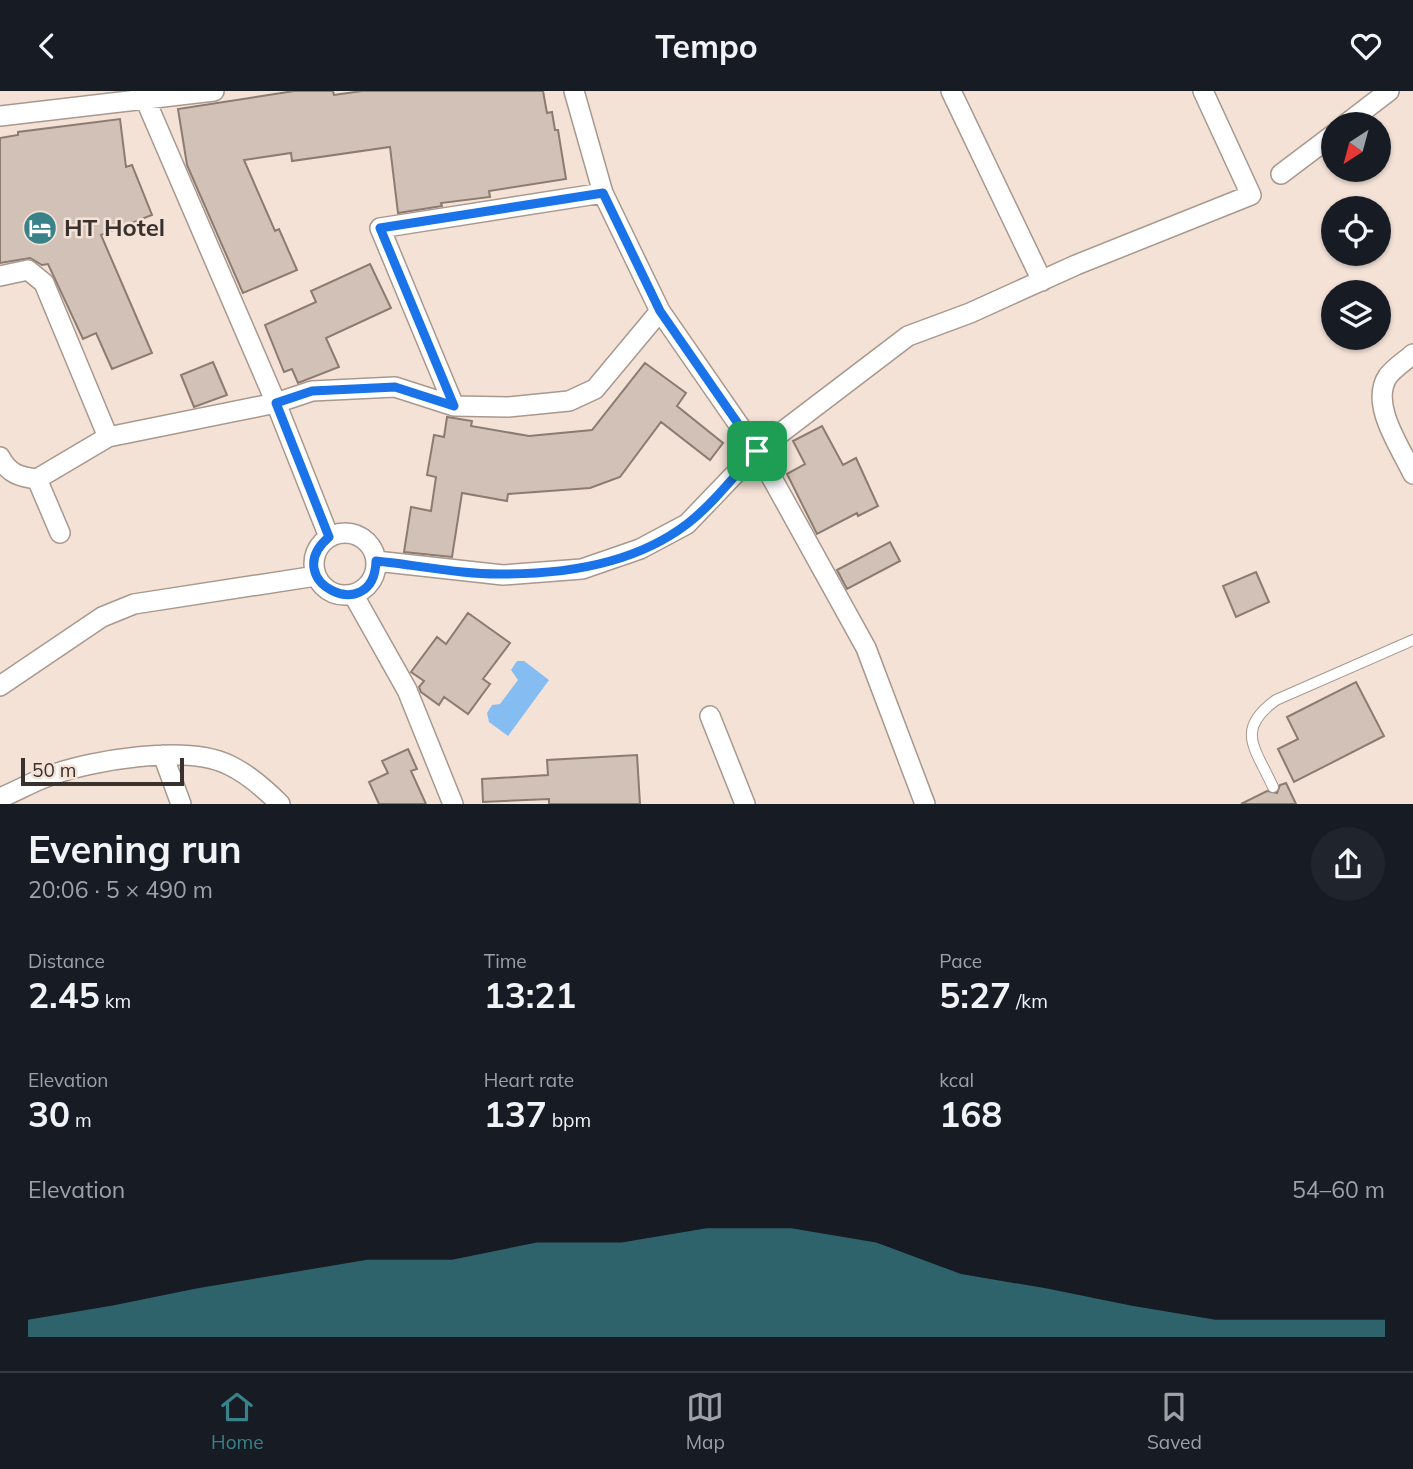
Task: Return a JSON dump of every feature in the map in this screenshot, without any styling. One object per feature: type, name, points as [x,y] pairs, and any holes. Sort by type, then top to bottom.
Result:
[{"type":"street","points":[[0,116],[215,91]]},
{"type":"street","points":[[574,91],[603,193],[660,311],[757,451],[866,647],[925,804]]},
{"type":"street","points":[[951,91],[1042,281]]},
{"type":"street","points":[[376,561],[503,575],[582,569],[640,549],[687,524],[757,451],[908,336],[970,313],[1251,195],[1203,91]]},
{"type":"street","points":[[1362,112],[1389,91]]},
{"type":"street","points":[[146,101],[276,403],[329,537]]},
{"type":"street","points":[[1281,174],[1321,144]]},
{"type":"street","points":[[454,406],[380,228],[603,193]]},
{"type":"street","points":[[0,276],[27,271],[44,283],[108,437]]},
{"type":"street","points":[[0,457],[15,475],[37,479],[108,437],[276,403],[312,391],[395,387],[454,406],[552,404],[583,396],[595,389],[660,311]]},
{"type":"street","points":[[1413,355],[1388,376],[1381,394],[1387,417],[1413,474]]},
{"type":"street","points":[[37,479],[60,533]]},
{"type":"street","points":[[349,533],[367,542],[376,561],[376,570],[368,585],[353,594],[335,593],[327,589],[316,576],[314,559],[317,550],[329,537],[349,533]]},
{"type":"street","points":[[0,686],[102,618],[134,604],[316,576]]},
{"type":"street","points":[[353,594],[407,690],[453,804]]},
{"type":"street","points":[[710,716],[745,804]]},
{"type":"street","points":[[163,755],[181,804]]},
{"type":"street","points":[[5,799],[48,776],[82,765],[163,755],[216,760],[228,764],[279,804]]},
{"type":"lane","points":[[1273,787],[1253,742],[1251,729],[1260,711],[1276,700],[1413,640]]},
{"type":"water","points":[[517,661],[524,661],[549,680],[508,736],[489,722],[487,713],[492,705],[500,704],[518,680],[511,670]]},
{"type":"building","points":[[294,91],[333,91],[334,95],[362,91],[543,91],[547,113],[552,112],[555,130],[558,130],[566,179],[489,191],[490,197],[441,203],[442,206],[398,213],[390,147],[292,161],[291,153],[244,160],[275,231],[279,229],[297,270],[243,293],[187,165],[178,109]]},
{"type":"building","points":[[120,119],[126,167],[132,165],[152,215],[101,235],[152,353],[112,369],[96,333],[83,339],[48,264],[42,265],[30,258],[0,263],[0,138],[18,135],[18,132]]},
{"type":"building","points":[[370,264],[391,308],[326,338],[339,367],[298,383],[292,369],[284,372],[265,325],[316,302],[311,291]]},
{"type":"building","points":[[213,362],[227,395],[194,407],[181,375]]},
{"type":"building","points":[[645,363],[686,393],[677,406],[723,443],[710,460],[661,422],[620,477],[590,488],[508,494],[507,501],[462,493],[452,557],[404,552],[411,507],[431,511],[436,477],[427,475],[434,435],[444,437],[447,417],[472,421],[471,426],[529,436],[592,430]]},
{"type":"building","points":[[822,426],[843,465],[856,458],[878,506],[858,516],[857,513],[817,534],[787,474],[805,464],[793,441]]},
{"type":"building","points":[[890,542],[900,561],[847,589],[837,570]]},
{"type":"building","points":[[1256,572],[1269,602],[1236,617],[1223,586]]},
{"type":"building","points":[[468,613],[510,643],[483,679],[490,684],[468,714],[444,697],[439,705],[421,692],[419,687],[424,681],[411,672],[437,637],[446,644]]},
{"type":"building","points":[[1356,682],[1384,736],[1294,782],[1278,749],[1298,739],[1287,717]]},
{"type":"building","points":[[408,749],[417,769],[411,771],[426,804],[379,804],[369,782],[388,773],[382,761]]},
{"type":"building","points":[[637,755],[640,804],[549,804],[549,799],[483,802],[482,779],[548,775],[547,760]]},
{"type":"building","points":[[1286,783],[1296,804],[1241,804],[1267,791],[1277,793],[1280,785]]},
{"type":"place","name":"HT Hotel","points":[[40,228]]},
{"type":"route","points":[[603,193],[660,311],[757,451],[687,524],[662,540],[617,558],[582,569],[503,575],[376,561],[376,570],[368,585],[361,591],[344,595],[327,589],[316,576],[314,559],[317,550],[329,537],[276,403],[312,391],[395,387],[454,406],[380,228],[603,193]]}]
